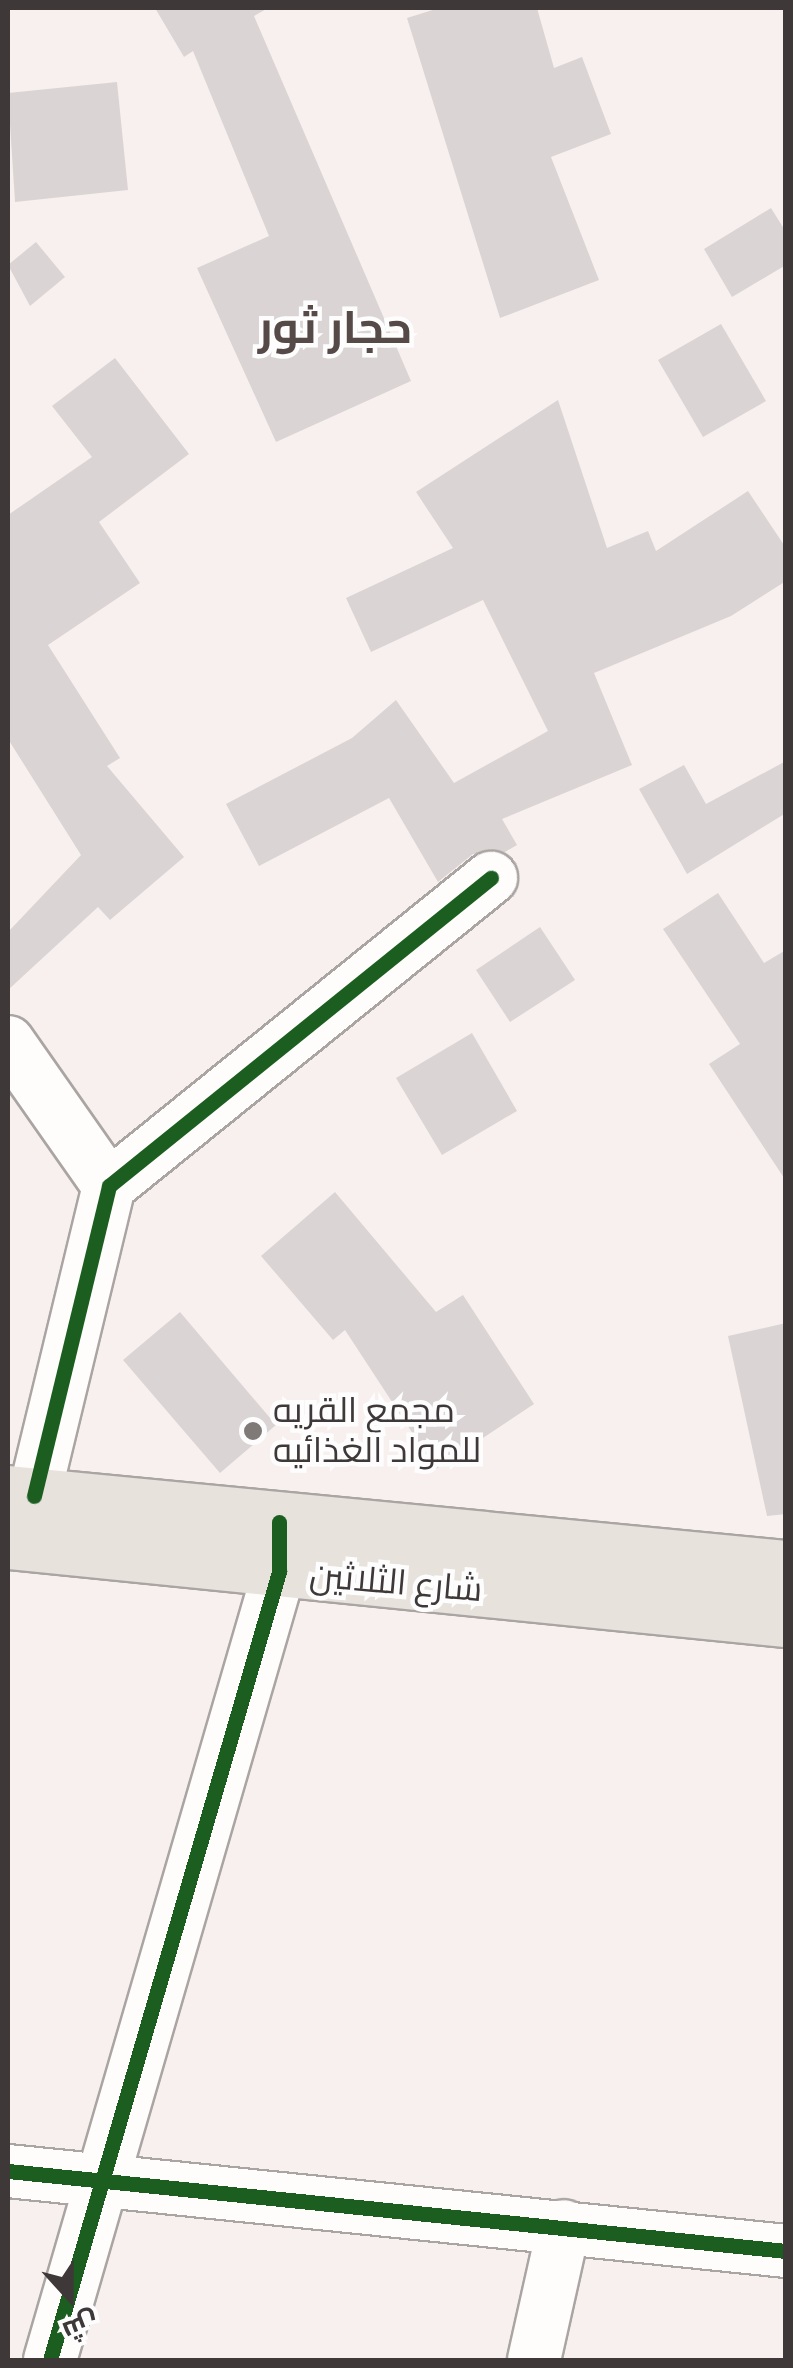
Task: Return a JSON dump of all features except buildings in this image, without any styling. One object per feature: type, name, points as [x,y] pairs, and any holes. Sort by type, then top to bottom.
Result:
[{"type":"main road","name":"شارع الثلاثين","points":[[16,1510],[786,1619]]},
{"type":"main road","name":"شارع الثلاثين","points":[[279,1547],[786,1568]]},
{"type":"street","points":[[16,1510],[109,1186],[491,878]]},
{"type":"street","points":[[8,1042],[109,1186]]},
{"type":"street","points":[[50,2360],[97,2174],[279,1547]]},
{"type":"street","points":[[8,2171],[97,2174],[786,2252]]},
{"type":"street","points":[[534,2360],[564,2226]]},
{"type":"cycle path","points":[[34,1496],[109,1186],[491,878]]},
{"type":"cycle path","points":[[50,2360],[279,1572],[279,1522]]},
{"type":"cycle path","points":[[8,2171],[786,2251]]},
{"type":"place","name":"مجمع القريه للمواد الغذائيه","points":[[253,1431]]},
{"type":"district","name":"حجار ثور","points":[[335,329]]}]
